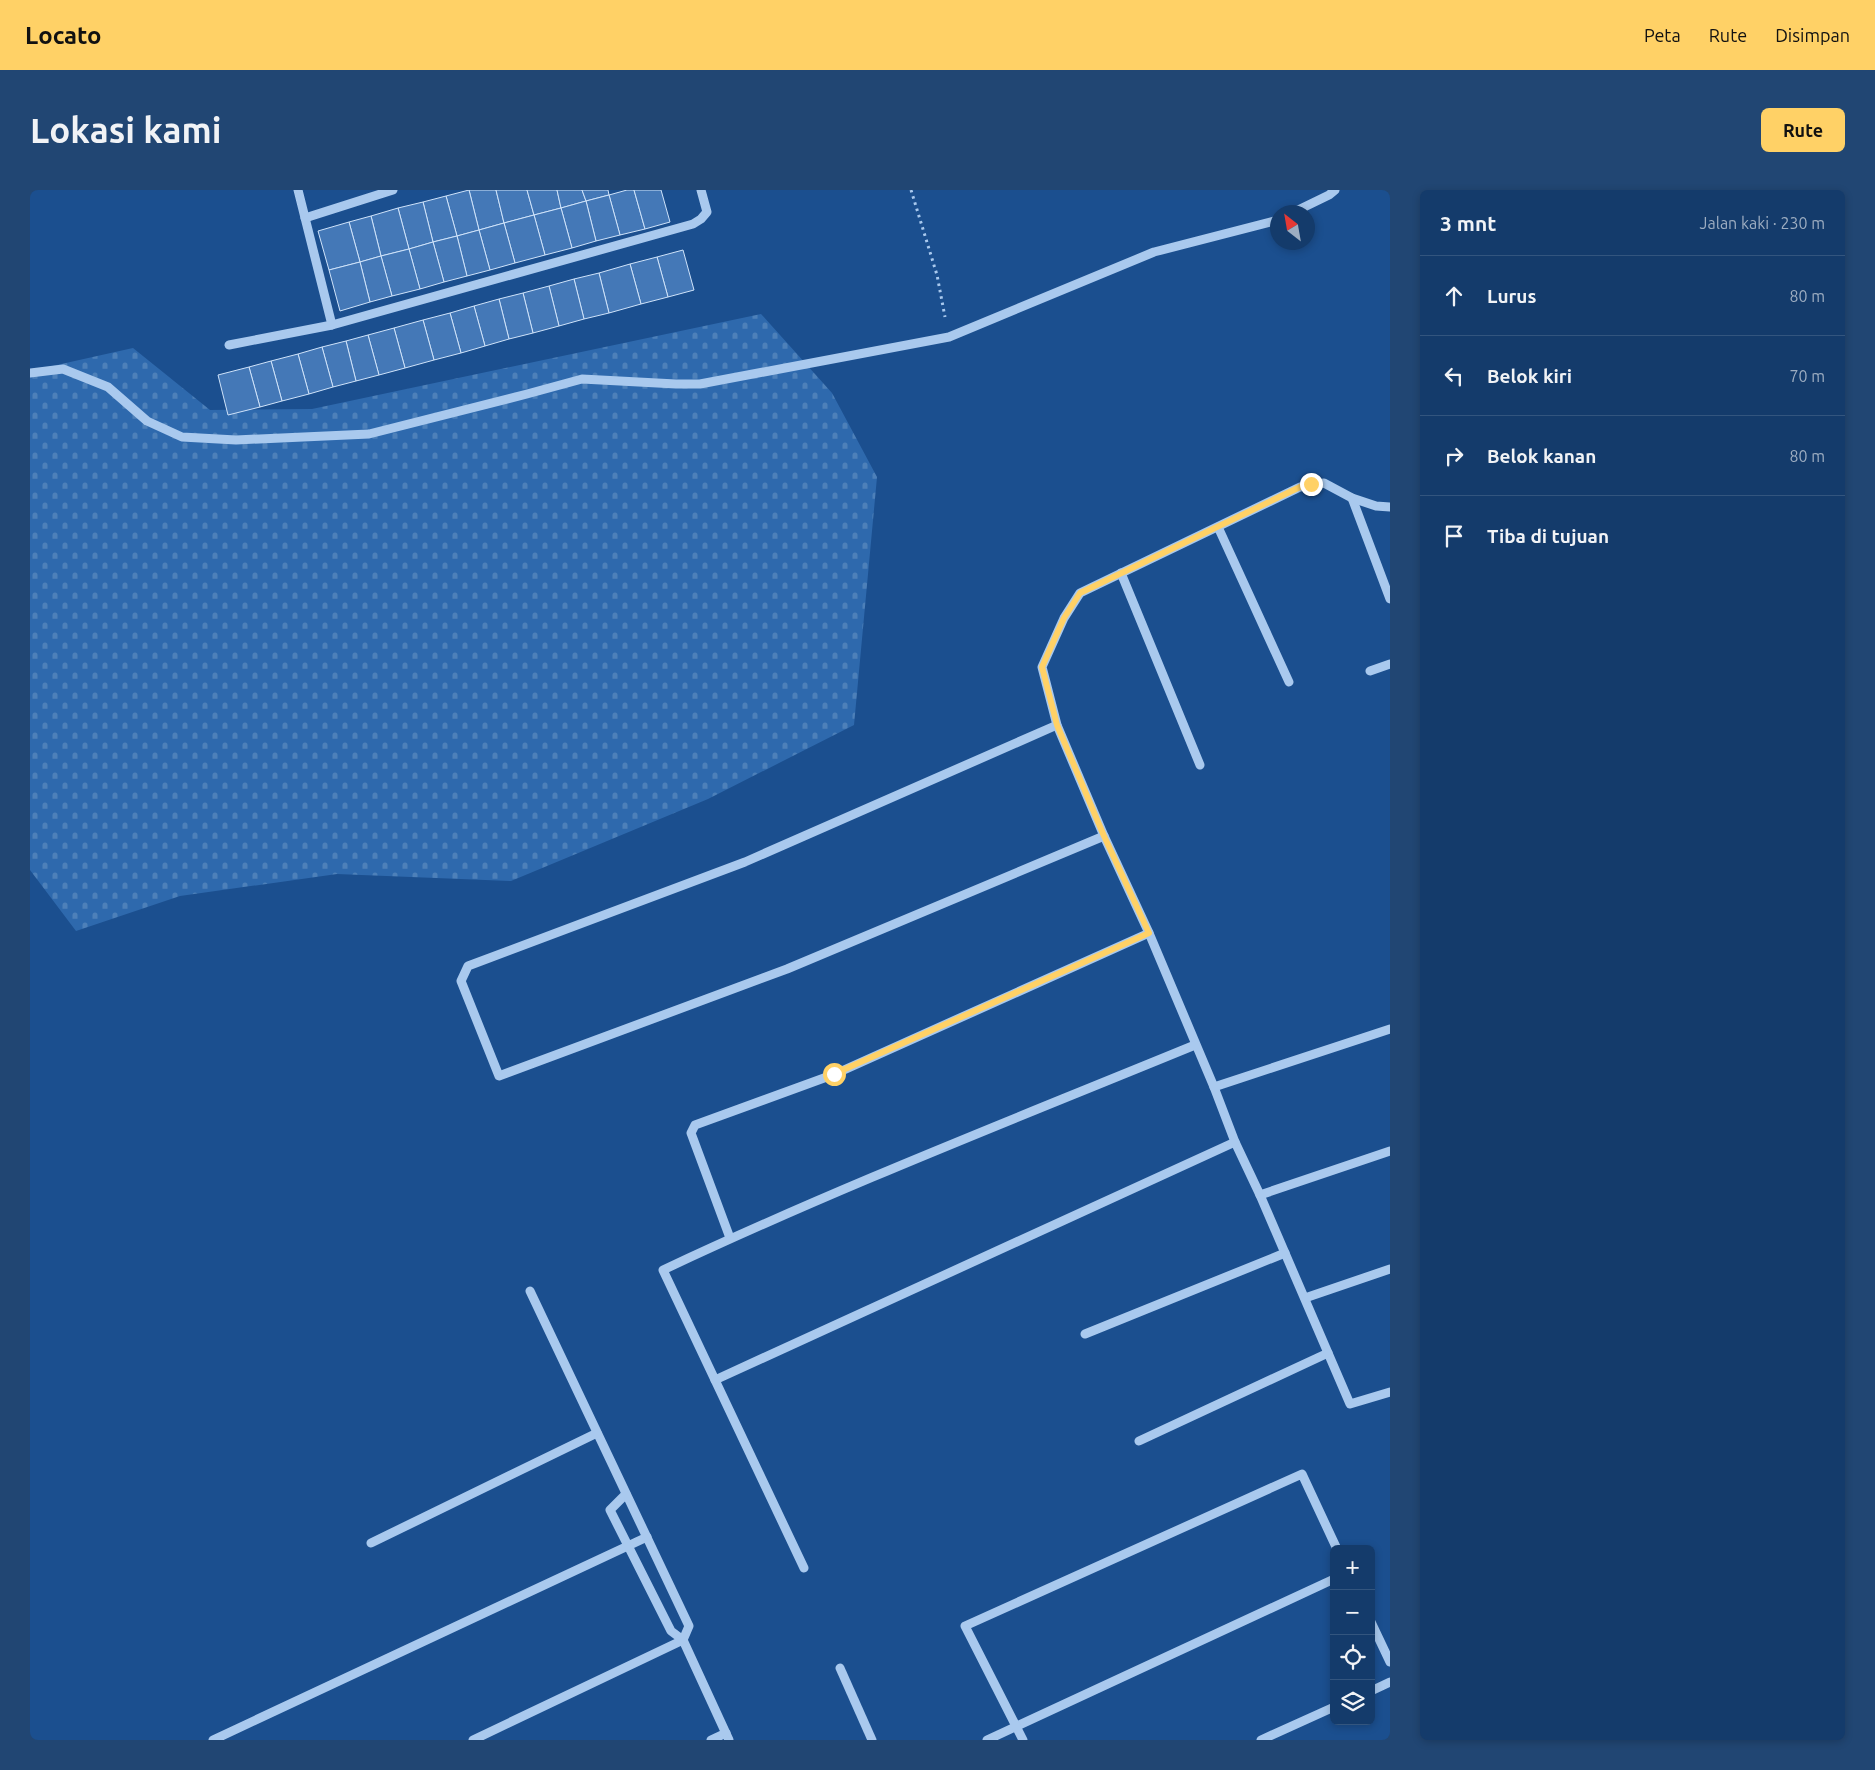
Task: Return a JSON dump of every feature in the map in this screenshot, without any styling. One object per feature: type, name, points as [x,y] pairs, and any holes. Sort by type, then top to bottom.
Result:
[{"type":"street","points":[[298,190],[332,325]]},
{"type":"street","points":[[304,218],[393,190]]},
{"type":"street","points":[[229,345],[332,325],[692,224],[701,220],[707,212],[701,190]]},
{"type":"street","points":[[1308,205],[1335,190]]},
{"type":"street","points":[[30,373],[63,369],[108,386],[147,421],[182,436],[236,440],[369,434],[582,379],[700,384],[949,337],[1154,252],[1270,222]]},
{"type":"street","points":[[1390,507],[1376,506],[1352,498],[1324,483],[1300,487],[1080,593],[1064,618],[1042,667],[1057,725],[1104,836],[1149,933],[1214,1087],[1235,1142],[1260,1195],[1350,1404],[1390,1392]]},
{"type":"street","points":[[1352,498],[1390,599]]},
{"type":"street","points":[[1218,526],[1288,682]]},
{"type":"street","points":[[1121,573],[1200,765]]},
{"type":"street","points":[[1370,671],[1390,664]]},
{"type":"street","points":[[1057,725],[745,862],[468,966],[461,981],[498,1076],[787,970],[1104,836]]},
{"type":"street","points":[[730,1238],[691,1133],[695,1124],[834,1074],[1149,933]]},
{"type":"street","points":[[1214,1087],[1390,1029]]},
{"type":"street","points":[[804,1568],[662,1270],[730,1238],[902,1165],[1195,1044]]},
{"type":"street","points":[[715,1380],[1235,1142]]},
{"type":"street","points":[[1260,1195],[1390,1151]]},
{"type":"street","points":[[1085,1334],[1285,1253]]},
{"type":"street","points":[[1305,1298],[1390,1269]]},
{"type":"street","points":[[474,1740],[683,1640],[689,1626],[530,1291]]},
{"type":"street","points":[[1139,1441],[1328,1353]]},
{"type":"street","points":[[371,1543],[597,1432]]},
{"type":"street","points":[[1023,1740],[965,1626],[1302,1474],[1335,1545]]},
{"type":"street","points":[[626,1494],[610,1510],[671,1631],[683,1640],[728,1736],[711,1740]]},
{"type":"street","points":[[213,1740],[647,1537]]},
{"type":"street","points":[[987,1740],[1330,1581]]},
{"type":"street","points":[[1375,1630],[1390,1662]]},
{"type":"street","points":[[840,1668],[872,1740]]},
{"type":"street","points":[[1375,1689],[1390,1682]]},
{"type":"street","points":[[1261,1740],[1330,1710]]},
{"type":"path","points":[[911,190],[937,275],[949,337]]},
{"type":"green space","points":[[761,314],[832,393],[877,477],[854,725],[708,799],[511,881],[337,874],[180,896],[76,931],[30,870],[30,371],[133,348],[210,410],[312,409]]},
{"type":"building","points":[[469,190],[496,190],[504,223],[479,230]]},
{"type":"building","points":[[469,190],[479,230],[457,236],[446,196]]},
{"type":"building","points":[[496,190],[527,190],[534,215],[504,223]]},
{"type":"building","points":[[527,190],[557,190],[561,208],[534,215]]},
{"type":"building","points":[[557,190],[582,190],[586,201],[561,208]]},
{"type":"building","points":[[582,190],[608,190],[609,195],[586,201]]},
{"type":"building","points":[[634,190],[645,229],[620,235],[609,195]]},
{"type":"building","points":[[634,190],[661,190],[670,222],[645,229]]},
{"type":"building","points":[[609,195],[620,235],[596,241],[586,201]]},
{"type":"building","points":[[446,196],[457,236],[433,242],[423,202]]},
{"type":"building","points":[[586,201],[596,241],[572,248],[561,208]]},
{"type":"building","points":[[423,202],[433,242],[409,249],[398,208]]},
{"type":"building","points":[[398,208],[409,249],[381,256],[371,216]]},
{"type":"building","points":[[561,208],[572,248],[545,255],[534,215]]},
{"type":"building","points":[[534,215],[545,255],[515,263],[504,223]]},
{"type":"building","points":[[371,216],[381,256],[360,262],[349,222]]},
{"type":"building","points":[[349,222],[360,262],[329,270],[318,231]]},
{"type":"building","points":[[504,223],[515,263],[490,270],[479,230]]},
{"type":"building","points":[[479,230],[490,270],[467,276],[457,236]]},
{"type":"building","points":[[457,236],[467,276],[444,282],[433,242]]},
{"type":"building","points":[[433,242],[444,282],[420,289],[409,249]]},
{"type":"building","points":[[409,249],[420,289],[392,296],[381,256]]},
{"type":"building","points":[[683,250],[694,290],[668,297],[657,257]]},
{"type":"building","points":[[381,256],[392,296],[370,302],[360,262]]},
{"type":"building","points":[[657,257],[668,297],[641,304],[630,264]]},
{"type":"building","points":[[360,262],[370,302],[340,311],[329,270]]},
{"type":"building","points":[[630,264],[641,304],[609,313],[599,273]]},
{"type":"building","points":[[599,273],[609,313],[584,319],[574,279]]},
{"type":"building","points":[[574,279],[584,319],[559,326],[549,286]]},
{"type":"building","points":[[549,286],[559,326],[533,333],[523,293]]},
{"type":"building","points":[[523,293],[533,333],[509,339],[499,299]]},
{"type":"building","points":[[499,299],[509,339],[485,346],[474,306]]},
{"type":"building","points":[[474,306],[485,346],[461,353],[450,313]]},
{"type":"building","points":[[450,313],[461,353],[434,360],[423,320]]},
{"type":"building","points":[[423,320],[434,360],[405,368],[394,328]]},
{"type":"building","points":[[394,328],[405,368],[379,375],[368,335]]},
{"type":"building","points":[[368,335],[379,375],[356,381],[346,341]]},
{"type":"building","points":[[346,341],[356,381],[333,387],[322,347]]},
{"type":"building","points":[[322,347],[333,387],[309,394],[298,354]]},
{"type":"building","points":[[298,354],[309,394],[282,401],[271,361]]},
{"type":"building","points":[[271,361],[282,401],[260,407],[249,367]]},
{"type":"building","points":[[249,367],[260,407],[228,415],[218,375]]},
{"type":"route","points":[[834,1074],[1149,933],[1104,836],[1057,725],[1042,667],[1064,618],[1080,593],[1300,487],[1311,484]]}]
